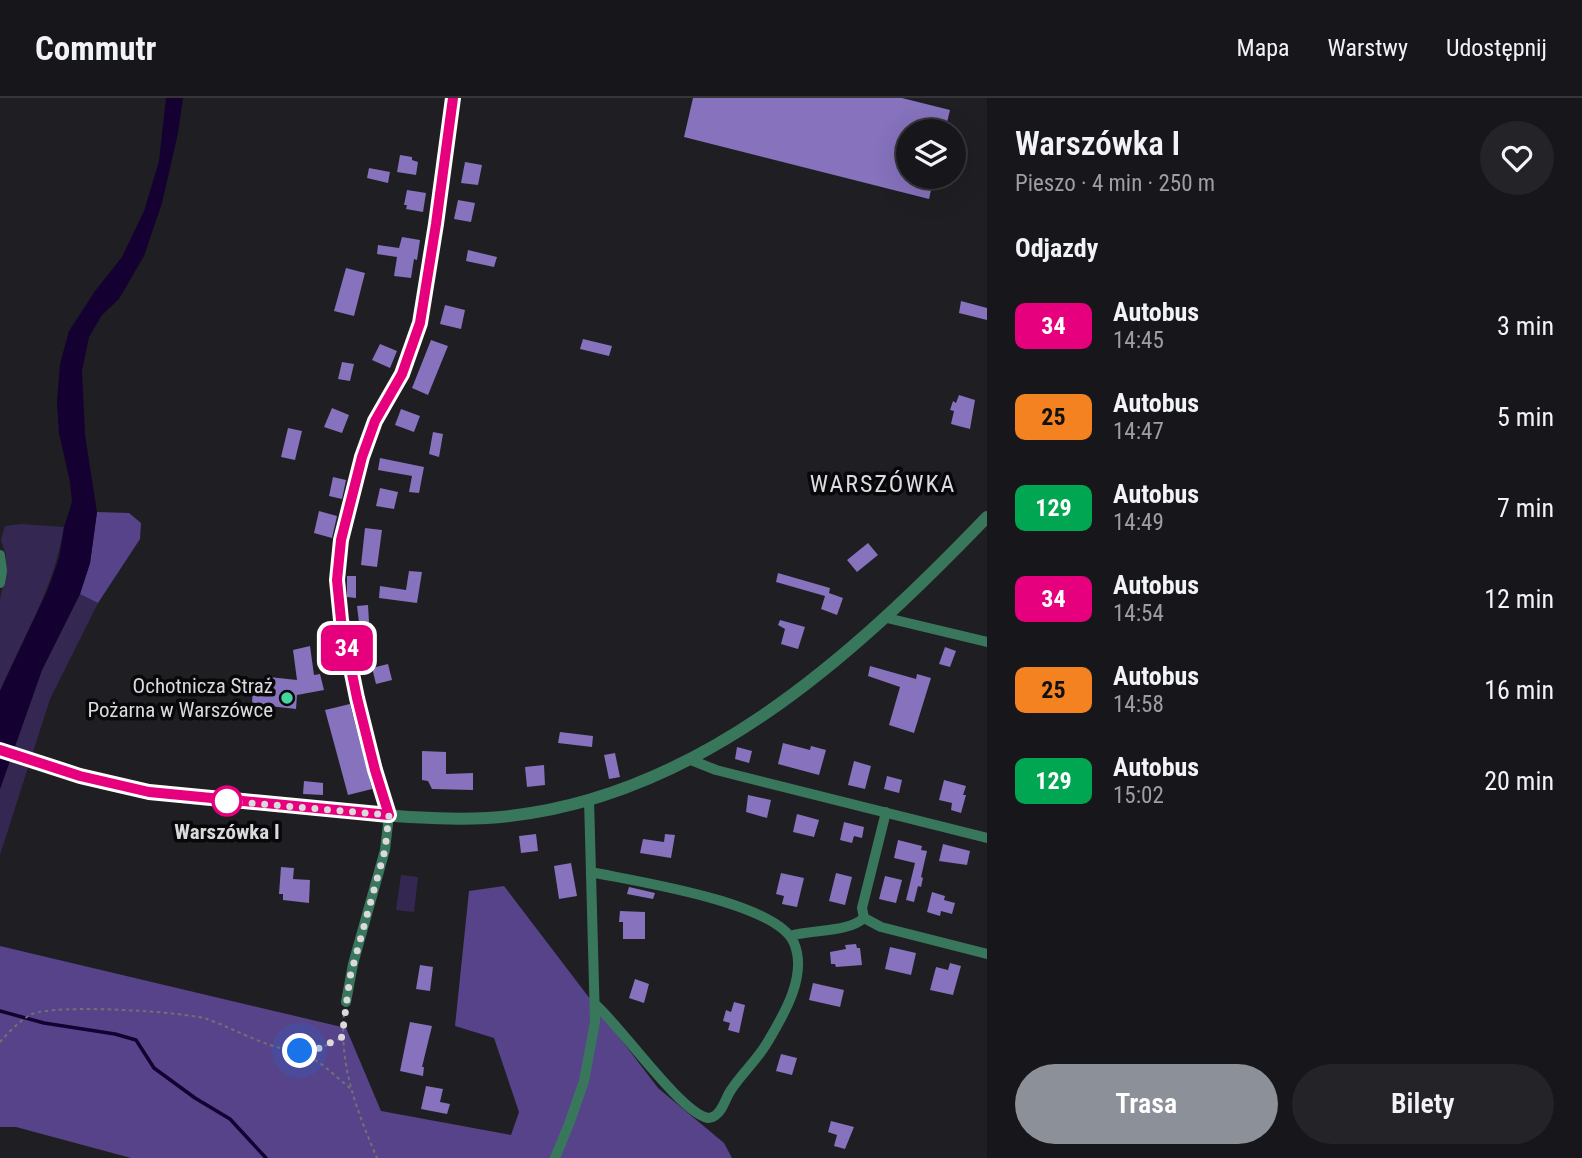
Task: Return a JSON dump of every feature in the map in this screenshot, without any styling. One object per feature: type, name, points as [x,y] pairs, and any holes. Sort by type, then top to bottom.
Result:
[{"type":"street","points":[[346,1002],[353,964],[385,850],[389,815],[357,698],[341,620],[337,580],[341,540],[362,457],[375,421],[402,374],[420,323],[453,98]]},
{"type":"street","points":[[0,750],[92,780],[149,792],[389,815],[456,819],[489,817],[522,814],[589,799],[641,782],[691,760],[794,692],[887,618],[987,517]]},
{"type":"street","points":[[0,555],[0,583]]},
{"type":"street","points":[[887,618],[987,642]]},
{"type":"street","points":[[691,760],[716,770],[987,838]]},
{"type":"street","points":[[555,1158],[584,1082],[593,1038],[596,1005],[589,799]]},
{"type":"street","points":[[864,918],[862,908],[886,812]]},
{"type":"street","points":[[591,872],[719,901],[765,917],[783,928],[790,936],[797,963],[788,1005],[765,1046],[730,1090],[721,1109],[713,1117],[704,1117],[691,1109],[596,1005]]},
{"type":"street","points":[[790,936],[808,931],[847,928],[864,918]]},
{"type":"street","points":[[864,918],[881,927],[987,954]]},
{"type":"path","points":[[346,1002],[342,1037],[344,1059],[351,1090],[377,1158]]},
{"type":"path","points":[[0,1042],[29,1016],[60,1008],[205,1018],[237,1032],[300,1051],[324,1066],[351,1090]]},
{"type":"path","points":[[300,1051],[320,1048],[342,1037]]},
{"type":"shaded area","points":[[166,98],[183,98],[162,203],[144,256],[119,299],[102,315],[89,337],[82,371],[85,435],[97,512],[90,563],[80,594],[42,670],[0,789],[0,691],[48,589],[59,558],[64,527],[72,502],[59,433],[57,402],[60,364],[69,331],[95,291],[122,257],[144,211],[159,161]]},
{"type":"shaded area","points":[[97,512],[129,513],[141,523],[140,539],[98,603],[80,594],[90,563]]},
{"type":"shaded area","points":[[21,524],[64,527],[46,591],[0,691],[0,600],[6,570],[6,555],[1,540],[5,526]]},
{"type":"shaded area","points":[[80,594],[98,603],[50,699],[0,855],[0,789],[42,670]]},
{"type":"shaded area","points":[[401,875],[418,877],[414,912],[396,910]]},
{"type":"shaded area","points":[[504,886],[658,1088],[724,1143],[732,1158],[131,1158],[16,1127],[0,1127],[0,946],[346,1028],[381,1111],[511,1135],[519,1112],[494,1038],[455,1026],[469,891]]},
{"type":"building","points":[[693,98],[902,98],[950,110],[948,119],[896,119],[896,189],[931,189],[929,199],[684,137]]},
{"type":"building","points":[[400,155],[412,157],[412,160],[418,162],[416,175],[397,172]]},
{"type":"building","points":[[465,162],[482,165],[478,185],[461,183]]},
{"type":"building","points":[[369,168],[390,172],[388,183],[367,178]]},
{"type":"building","points":[[407,190],[426,193],[423,212],[406,209],[407,205],[404,205]]},
{"type":"building","points":[[458,200],[475,203],[471,222],[454,219]]},
{"type":"building","points":[[402,237],[420,240],[411,278],[394,276],[397,257],[377,254],[378,245],[399,248]]},
{"type":"building","points":[[468,250],[497,257],[494,267],[466,261]]},
{"type":"building","points":[[346,268],[365,273],[354,316],[334,311]]},
{"type":"building","points":[[961,301],[987,308],[987,320],[959,313]]},
{"type":"building","points":[[445,305],[465,310],[461,329],[440,324]]},
{"type":"building","points":[[583,339],[612,346],[609,356],[580,349]]},
{"type":"building","points":[[431,340],[448,346],[428,395],[412,388]]},
{"type":"building","points":[[380,344],[397,351],[390,368],[372,360]]},
{"type":"building","points":[[342,362],[354,364],[350,381],[338,379]]},
{"type":"building","points":[[959,395],[975,400],[970,429],[951,424],[954,411],[950,410]]},
{"type":"building","points":[[332,408],[349,415],[342,433],[324,427]]},
{"type":"building","points":[[401,409],[420,416],[414,432],[395,425]]},
{"type":"building","points":[[288,428],[302,431],[295,460],[281,457]]},
{"type":"building","points":[[433,432],[443,434],[439,457],[429,454]]},
{"type":"building","points":[[380,458],[424,467],[419,493],[409,492],[412,476],[378,470]]},
{"type":"building","points":[[333,477],[346,480],[342,499],[329,496]]},
{"type":"building","points":[[380,488],[398,492],[394,509],[376,506]]},
{"type":"building","points":[[319,511],[337,516],[332,538],[314,533]]},
{"type":"building","points":[[365,528],[382,530],[377,567],[361,565]]},
{"type":"building","points":[[868,543],[878,555],[857,572],[847,560]]},
{"type":"building","points":[[409,571],[422,572],[417,603],[379,598],[380,586],[406,590]]},
{"type":"building","points":[[778,573],[830,588],[829,593],[843,598],[837,615],[821,609],[825,596],[776,582]]},
{"type":"building","points":[[347,576],[356,576],[356,598],[347,597]]},
{"type":"building","points":[[368,605],[369,622],[359,623],[357,606]]},
{"type":"building","points":[[780,620],[805,627],[798,649],[781,644],[785,629],[778,625]]},
{"type":"building","points":[[310,646],[314,675],[320,674],[324,690],[297,695],[296,709],[252,704],[253,685],[268,687],[269,677],[297,680],[293,650]]},
{"type":"building","points":[[945,647],[956,651],[950,667],[939,664]]},
{"type":"building","points":[[388,664],[392,680],[376,684],[372,668]]},
{"type":"building","points":[[870,666],[916,679],[917,674],[931,678],[914,733],[889,725],[900,687],[868,676]]},
{"type":"building","points":[[350,704],[372,789],[348,795],[325,710]]},
{"type":"building","points":[[560,732],[593,736],[592,747],[558,743]]},
{"type":"building","points":[[783,743],[810,750],[811,746],[826,750],[819,775],[778,764]]},
{"type":"building","points":[[737,747],[752,751],[749,763],[735,759]]},
{"type":"building","points":[[422,751],[446,752],[446,774],[473,773],[473,790],[432,789],[428,781],[422,780]]},
{"type":"building","points":[[615,753],[620,777],[609,779],[604,755]]},
{"type":"building","points":[[854,761],[871,766],[865,789],[848,785]]},
{"type":"building","points":[[544,765],[545,785],[527,787],[525,767]]},
{"type":"building","points":[[887,776],[902,780],[899,793],[884,789]]},
{"type":"building","points":[[944,780],[966,786],[961,813],[951,810],[952,803],[939,800]]},
{"type":"building","points":[[304,781],[323,783],[323,795],[303,794]]},
{"type":"building","points":[[748,795],[771,800],[767,818],[746,812]]},
{"type":"building","points":[[797,814],[819,820],[814,837],[793,832]]},
{"type":"building","points":[[844,822],[864,827],[862,838],[854,836],[852,843],[840,840]]},
{"type":"building","points":[[536,834],[538,851],[521,853],[519,836]]},
{"type":"building","points":[[665,834],[675,835],[671,858],[640,853],[643,839],[664,842]]},
{"type":"building","points":[[898,840],[922,846],[921,850],[927,851],[921,887],[918,886],[914,902],[906,900],[915,863],[894,858]]},
{"type":"building","points":[[943,844],[970,851],[967,865],[939,861]]},
{"type":"building","points":[[571,863],[577,896],[559,899],[554,866]]},
{"type":"building","points":[[281,867],[294,868],[293,879],[310,880],[309,903],[283,900],[283,894],[279,894]]},
{"type":"building","points":[[781,873],[804,878],[797,907],[782,904],[784,896],[776,894]]},
{"type":"building","points":[[836,873],[852,877],[845,905],[829,901]]},
{"type":"building","points":[[885,876],[902,880],[896,903],[879,899]]},
{"type":"building","points":[[629,887],[655,893],[653,899],[627,894]]},
{"type":"building","points":[[932,892],[955,903],[952,914],[941,911],[940,916],[927,912]]},
{"type":"building","points":[[620,911],[645,912],[645,939],[623,939],[623,922],[619,922]]},
{"type":"building","points":[[856,944],[857,948],[860,948],[862,965],[836,967],[831,964],[830,952],[846,949],[845,945]]},
{"type":"building","points":[[890,947],[916,953],[911,975],[885,969]]},
{"type":"building","points":[[950,963],[961,966],[953,995],[930,990],[936,967],[948,970]]},
{"type":"building","points":[[420,965],[433,967],[430,991],[416,989]]},
{"type":"building","points":[[635,979],[649,984],[644,1003],[629,998]]},
{"type":"building","points":[[813,983],[844,990],[840,1007],[809,1000]]},
{"type":"building","points":[[734,1002],[745,1005],[739,1033],[728,1030],[730,1023],[723,1021],[726,1010],[731,1012]]},
{"type":"building","points":[[410,1022],[432,1026],[422,1067],[423,1076],[400,1071]]},
{"type":"building","points":[[781,1054],[797,1058],[792,1075],[776,1071]]},
{"type":"building","points":[[426,1086],[443,1089],[440,1102],[450,1104],[447,1114],[421,1109]]},
{"type":"building","points":[[831,1121],[854,1127],[845,1149],[834,1146],[837,1135],[828,1132]]},
{"type":"waterway","points":[[0,1011],[44,1023],[136,1040],[154,1068],[230,1119],[266,1158]]},
{"type":"bus line","name":"34","points":[[0,750],[80,776],[149,792],[389,815],[357,698],[341,620],[337,580],[341,540],[362,457],[375,421],[402,374],[420,323],[453,98]]},
{"type":"place","name":"Ochotnicza Straż Pożarna w Warszówce","points":[[287,698]]},
{"type":"place","name":"Warszówka I","points":[[227,801]]},
{"type":"district","name":"WARSZÓWKA","points":[[883,484]]},
{"type":"route","points":[[227,801],[389,815],[388,838],[350,977],[342,1037],[320,1048],[300,1051]]}]
